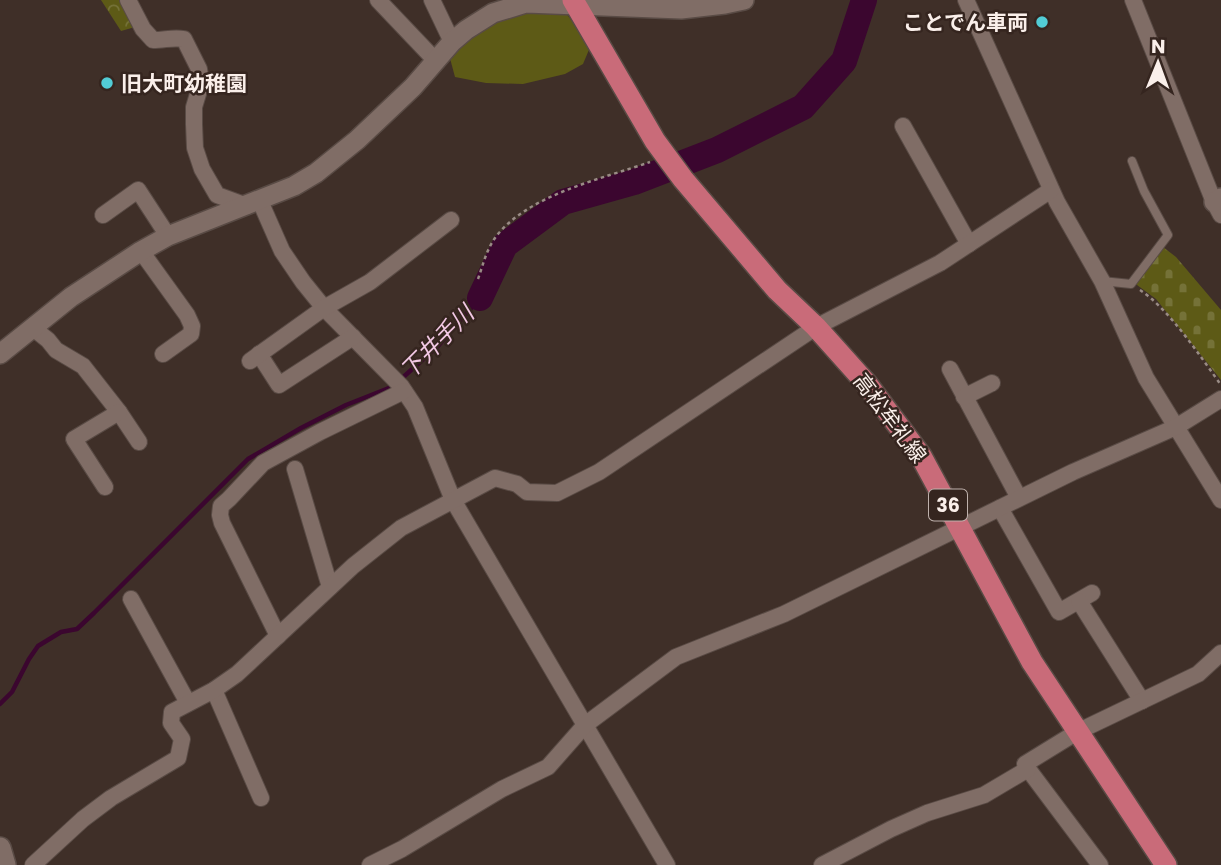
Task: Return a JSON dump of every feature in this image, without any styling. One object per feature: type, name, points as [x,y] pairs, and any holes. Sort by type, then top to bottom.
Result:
[{"type":"main road","name":"高松牟礼線","points":[[575,3],[655,141],[683,179],[777,290],[816,327],[867,384],[921,456],[1032,662],[1166,865]]},
{"type":"main road","points":[[0,848],[5,865]]},
{"type":"street","points":[[128,0],[143,29],[153,40],[173,37],[184,39],[199,69],[201,84],[194,107],[195,148],[202,169],[217,195],[253,204],[303,282],[324,308],[403,388],[415,407],[453,500],[667,865]]},
{"type":"street","points":[[378,0],[436,61]]},
{"type":"street","points":[[0,355],[71,297],[141,251],[168,236],[294,186],[316,173],[413,87],[452,42],[493,13],[526,4],[714,6],[744,0]]},
{"type":"street","points":[[966,0],[1051,190],[1102,281],[1146,378],[1221,500]]},
{"type":"street","points":[[1133,0],[1219,205]]},
{"type":"street","points":[[439,2],[452,42]]},
{"type":"street","points":[[903,126],[969,244]]},
{"type":"street","points":[[103,215],[138,190],[168,236]]},
{"type":"street","points":[[33,865],[83,819],[111,798],[178,758],[182,739],[171,723],[172,712],[214,690],[237,674],[353,566],[401,528],[495,478],[517,484],[527,492],[557,493],[599,472],[816,327],[940,262],[1051,190]]},
{"type":"street","points":[[354,337],[279,385],[254,357],[324,308],[370,282],[451,220]]},
{"type":"street","points":[[141,251],[192,326],[191,334],[163,354]]},
{"type":"street","points":[[33,328],[56,350],[83,366],[139,442]]},
{"type":"street","points":[[950,369],[1018,498]]},
{"type":"street","points":[[964,397],[992,383]]},
{"type":"street","points":[[278,636],[222,523],[221,506],[263,463],[403,388]]},
{"type":"street","points":[[370,865],[402,849],[502,789],[548,767],[585,725],[676,657],[784,614],[1018,498],[1176,427],[1221,399]]},
{"type":"street","points":[[105,487],[75,439],[119,412]]},
{"type":"street","points":[[295,469],[330,587]]},
{"type":"street","points":[[1000,508],[1059,612],[1085,597],[1142,701]]},
{"type":"street","points":[[131,598],[188,704]]},
{"type":"street","points":[[1100,865],[1025,764],[1077,732],[1198,674],[1221,653]]},
{"type":"street","points":[[214,690],[261,798]]},
{"type":"street","points":[[822,865],[927,813],[984,794],[1028,769]]},
{"type":"lane","points":[[1102,281],[1131,284],[1168,235],[1144,191],[1132,161]]},
{"type":"path","points":[[478,279],[486,254],[495,239],[505,226],[530,208],[583,184],[668,158]]},
{"type":"path","points":[[1131,284],[1152,298],[1221,385]]},
{"type":"green space","points":[[101,0],[128,0],[135,27],[121,31]]},
{"type":"green space","points":[[528,7],[565,12],[591,45],[583,64],[565,74],[523,84],[486,83],[455,77],[448,51],[467,33]]},
{"type":"green space","points":[[1163,247],[1176,257],[1221,310],[1221,380],[1156,299],[1133,282]]},
{"type":"waterway","name":"下井手川","points":[[480,298],[505,245],[563,202],[634,182],[717,150],[803,107],[844,61],[864,0]]},
{"type":"waterway","name":"下井手川","points":[[400,380],[438,346],[480,298]]},
{"type":"waterway","name":"下井手川","points":[[0,704],[12,692],[38,646],[61,632],[77,629],[248,459],[346,405],[394,386]]},
{"type":"place","name":"ことでん車両","points":[[1042,22]]},
{"type":"place","name":"旧大町幼稚園","points":[[107,83]]}]
